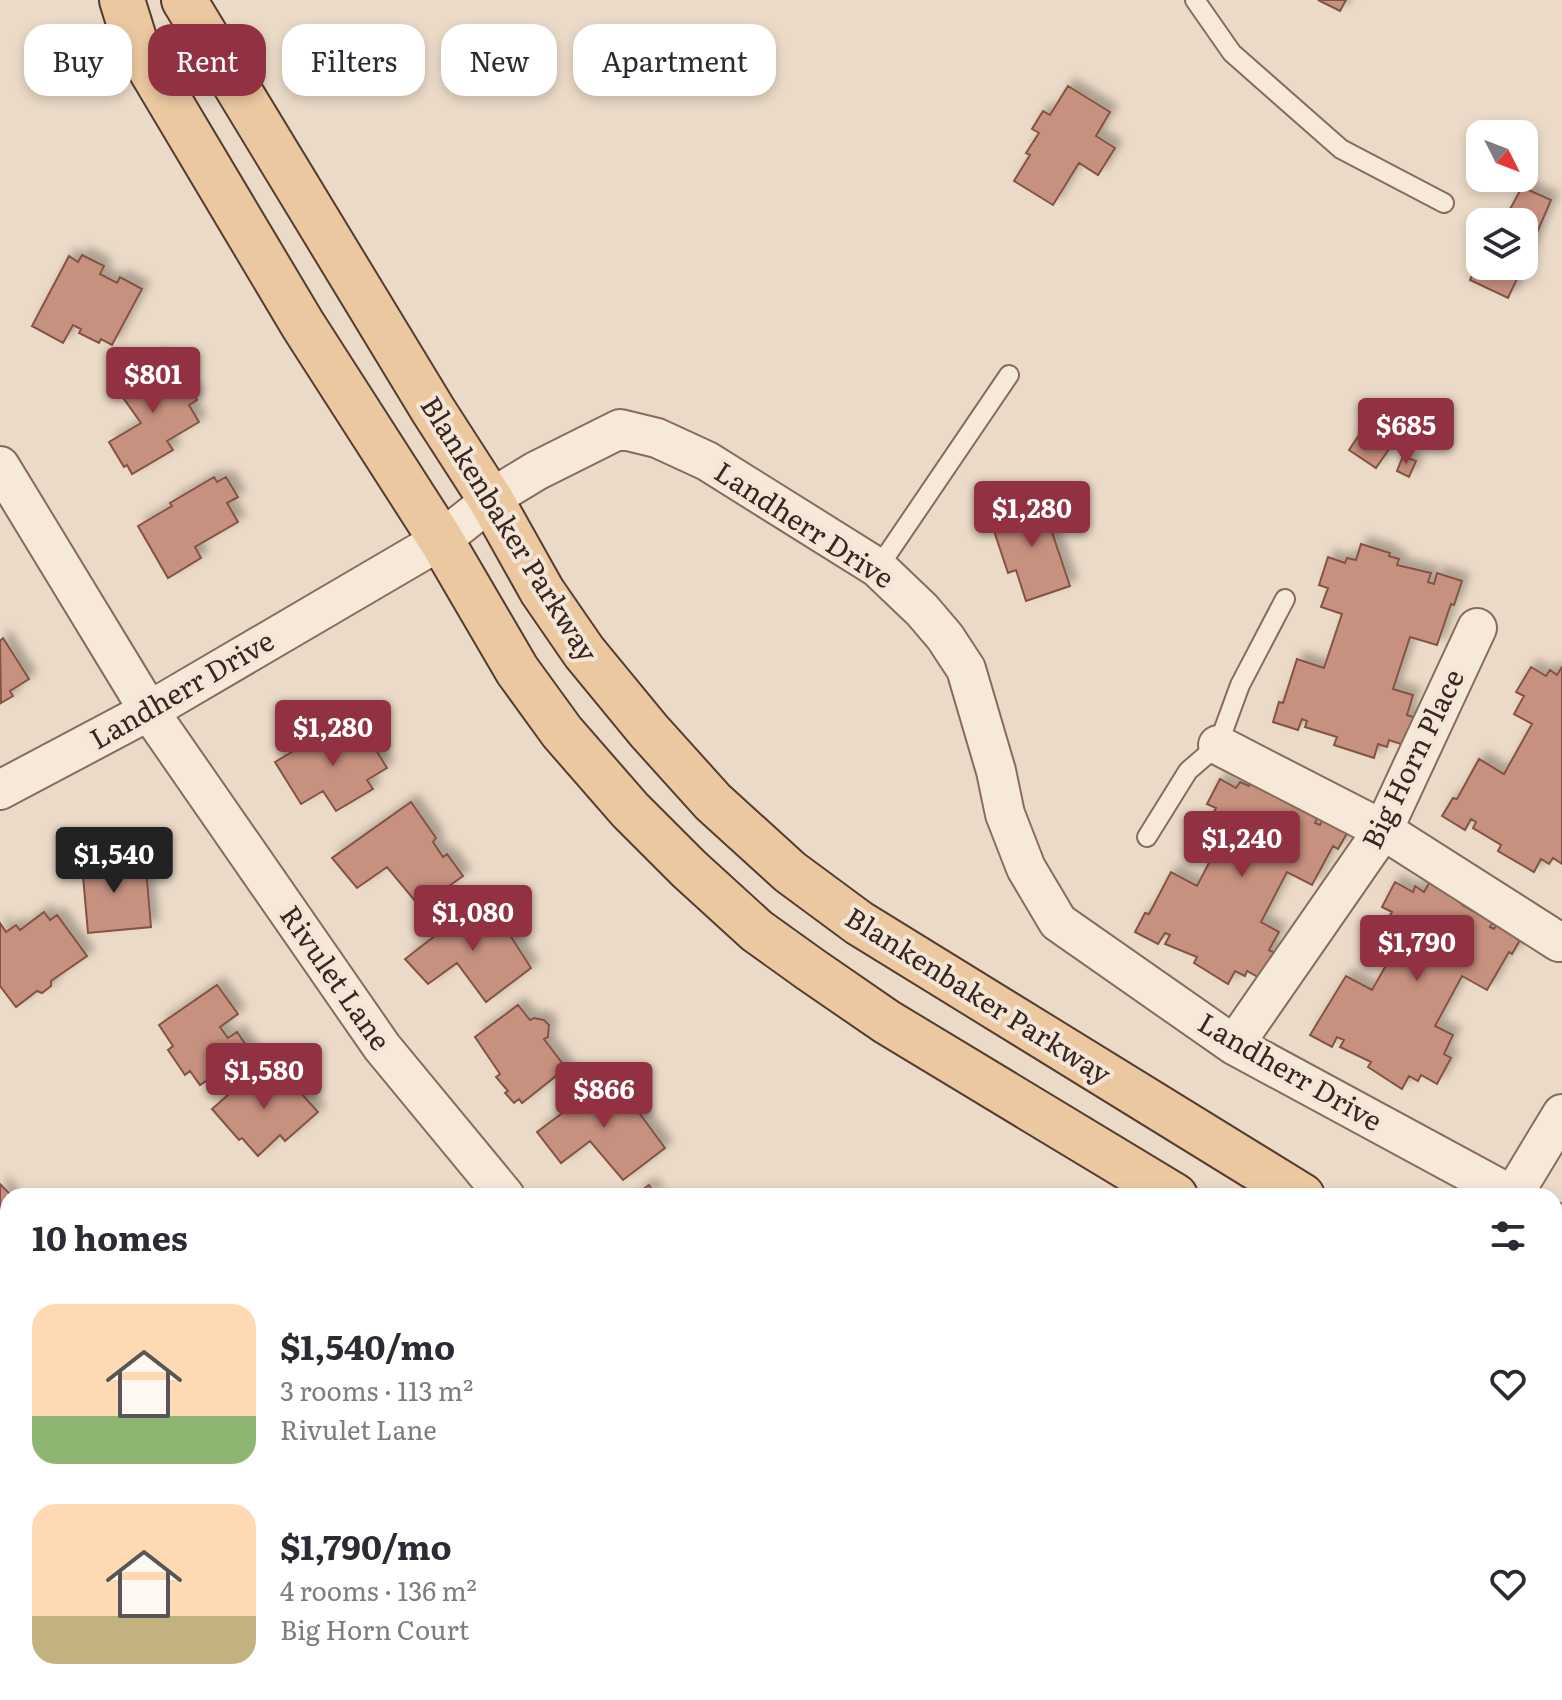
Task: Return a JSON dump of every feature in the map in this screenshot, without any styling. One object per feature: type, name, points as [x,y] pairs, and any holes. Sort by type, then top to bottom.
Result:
[{"type":"main road","points":[[122,0],[136,45],[303,325],[441,540],[517,670],[562,732],[630,810],[757,931],[887,1022],[1162,1188]]},
{"type":"main road","name":"Blankenbaker Parkway","points":[[184,0],[491,500],[542,591],[584,652],[713,802],[790,872],[859,923],[1289,1188]]},
{"type":"street","name":"Landherr Drive","points":[[0,790],[149,711],[441,540],[491,500],[536,471],[620,429],[657,438],[707,461],[878,568],[922,610],[966,669],[996,771],[1005,814],[1026,868],[1058,922],[1234,1045],[1498,1188]]},
{"type":"street","name":"Rivulet Lane","points":[[0,466],[149,711],[382,1047],[498,1188]]},
{"type":"street","name":"Big Horn Place","points":[[1234,1045],[1383,830],[1477,628]]},
{"type":"street","points":[[1218,745],[1383,830],[1559,942]]},
{"type":"street","points":[[1518,1188],[1562,1114]]},
{"type":"lane","points":[[1195,0],[1232,53],[1341,149],[1444,203]]},
{"type":"lane","points":[[878,568],[1009,375]]},
{"type":"lane","points":[[1147,837],[1188,771],[1218,745],[1240,685],[1285,599]]},
{"type":"building","points":[[1318,0],[1346,0],[1340,11]]},
{"type":"building","points":[[1068,86],[1110,112],[1096,136],[1115,148],[1098,175],[1079,163],[1053,205],[1014,181],[1039,133],[1032,129],[1043,111],[1050,115]]},
{"type":"building","points":[[1519,192],[1533,192],[1551,200],[1538,230],[1538,208],[1511,208]]},
{"type":"building","points":[[82,255],[104,266],[100,274],[117,283],[120,277],[142,289],[112,345],[101,339],[99,343],[79,333],[81,329],[73,325],[63,343],[32,326],[69,256],[78,262]]},
{"type":"building","points":[[1470,280],[1516,280],[1508,298]]},
{"type":"building","points":[[159,359],[169,377],[177,372],[188,392],[191,389],[197,400],[189,405],[199,422],[167,441],[173,450],[132,474],[127,465],[124,467],[109,442],[141,423],[114,385]]},
{"type":"building","points":[[1364,428],[1391,446],[1376,468],[1349,450]]},
{"type":"building","points":[[1403,456],[1416,461],[1409,477],[1397,471]]},
{"type":"building","points":[[214,477],[217,482],[226,477],[238,497],[227,503],[238,522],[195,547],[201,558],[168,578],[138,526]]},
{"type":"building","points":[[1050,500],[1058,523],[1050,526],[1070,586],[1026,601],[1016,570],[1008,573],[990,519]]},
{"type":"building","points":[[1361,544],[1390,553],[1389,556],[1399,559],[1397,565],[1431,573],[1428,582],[1434,584],[1437,573],[1462,581],[1437,645],[1410,637],[1393,689],[1413,695],[1407,715],[1416,718],[1407,746],[1389,740],[1387,747],[1378,744],[1374,758],[1334,745],[1337,737],[1305,727],[1307,721],[1302,719],[1298,730],[1273,722],[1279,702],[1283,703],[1297,659],[1324,668],[1342,614],[1321,607],[1328,588],[1319,585],[1328,557],[1345,563],[1347,558],[1356,560]]},
{"type":"building","points":[[3,638],[29,679],[10,691],[13,696],[1,703],[0,641]]},
{"type":"building","points":[[1531,667],[1546,676],[1550,670],[1557,675],[1562,667],[1562,864],[1553,858],[1549,864],[1541,859],[1534,872],[1498,851],[1501,845],[1473,828],[1476,822],[1471,819],[1465,830],[1442,816],[1453,798],[1457,799],[1479,759],[1504,774],[1532,724],[1514,714],[1524,696],[1516,692]]},
{"type":"building","points":[[342,728],[346,736],[350,733],[354,739],[365,732],[387,768],[367,780],[373,789],[336,811],[323,791],[301,804],[275,762],[310,741],[313,745]]},
{"type":"building","points":[[1256,773],[1319,815],[1315,823],[1320,825],[1325,815],[1350,828],[1338,849],[1333,846],[1312,885],[1287,872],[1261,922],[1279,932],[1269,950],[1277,954],[1263,980],[1247,971],[1245,976],[1235,971],[1228,984],[1194,963],[1197,957],[1165,944],[1170,935],[1165,933],[1158,944],[1135,932],[1145,913],[1149,914],[1171,872],[1197,886],[1223,836],[1206,827],[1216,808],[1207,804],[1220,779],[1236,788],[1240,782],[1249,786]]},
{"type":"building","points":[[411,802],[436,838],[433,842],[443,857],[447,854],[463,876],[420,907],[387,867],[357,888],[332,858]]},
{"type":"building","points":[[114,850],[117,877],[125,876],[124,870],[146,868],[151,927],[88,933],[81,853]]},
{"type":"building","points":[[1432,878],[1467,897],[1462,905],[1495,919],[1490,927],[1494,929],[1500,919],[1524,933],[1487,990],[1462,976],[1435,1026],[1453,1035],[1444,1054],[1451,1058],[1437,1084],[1421,1075],[1418,1081],[1409,1076],[1402,1089],[1368,1067],[1371,1062],[1340,1047],[1344,1040],[1337,1037],[1332,1047],[1310,1035],[1346,976],[1372,990],[1400,941],[1381,931],[1392,912],[1382,907],[1395,882],[1413,892],[1415,886],[1424,892]]},
{"type":"building","points":[[480,901],[505,935],[508,932],[531,968],[486,1002],[457,963],[428,984],[405,959]]},
{"type":"building","points":[[44,912],[50,920],[57,915],[87,956],[51,981],[51,986],[42,993],[37,991],[16,1007],[0,986],[0,923],[6,932],[16,925],[20,930]]},
{"type":"building","points":[[217,985],[238,1014],[220,1027],[228,1038],[237,1032],[250,1051],[200,1085],[190,1071],[185,1075],[168,1050],[173,1046],[159,1025]]},
{"type":"building","points":[[518,1005],[530,1020],[544,1020],[549,1025],[548,1037],[544,1039],[566,1068],[522,1103],[519,1099],[514,1103],[496,1077],[500,1074],[475,1037]]},
{"type":"building","points":[[261,1066],[276,1083],[270,1088],[275,1094],[290,1081],[318,1112],[285,1141],[280,1135],[258,1156],[212,1109]]},
{"type":"building","points":[[612,1076],[665,1148],[623,1180],[590,1141],[561,1163],[537,1132]]}]
